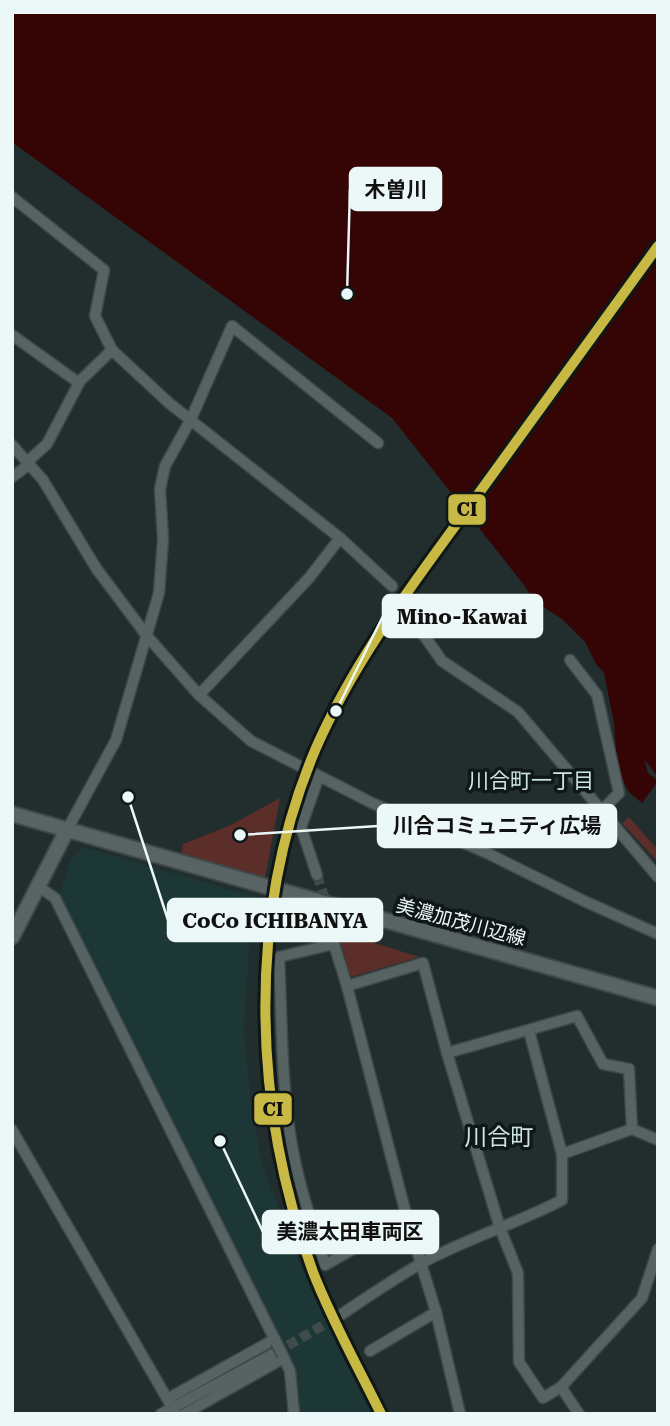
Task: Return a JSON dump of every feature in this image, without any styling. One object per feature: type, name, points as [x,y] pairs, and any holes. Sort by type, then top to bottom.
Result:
[{"type":"main road","name":"美濃加茂川辺線","points":[[12,814],[658,998]]},
{"type":"main road","points":[[12,937],[67,830]]},
{"type":"street","points":[[12,198],[104,270],[95,316],[112,350],[159,395],[340,538],[392,586]]},
{"type":"street","points":[[67,830],[116,740],[159,593],[163,539],[160,489],[165,466],[191,419],[232,326],[378,443]]},
{"type":"street","points":[[12,335],[79,383]]},
{"type":"street","points":[[12,477],[47,444],[79,383],[112,350]]},
{"type":"street","points":[[12,445],[43,480],[96,568],[147,636],[199,695],[251,741],[319,776],[658,934]]},
{"type":"street","points":[[199,695],[309,578],[340,538]]},
{"type":"street","points":[[406,610],[442,661],[518,712],[658,877]]},
{"type":"street","points":[[570,660],[597,695],[619,793],[602,810]]},
{"type":"street","points":[[317,875],[301,827],[319,776]]},
{"type":"street","points":[[39,887],[55,898],[290,1371],[294,1414]]},
{"type":"street","points":[[332,920],[334,944],[407,1218],[436,1312],[460,1414]]},
{"type":"street","points":[[334,944],[279,957],[282,1058],[291,1141],[308,1209],[326,1265],[407,1218]]},
{"type":"street","points":[[347,986],[423,963],[500,1228],[517,1273],[519,1362],[543,1398],[561,1387],[642,1298],[658,1249]]},
{"type":"street","points":[[447,1053],[577,1016],[603,1064],[629,1069],[632,1129]]},
{"type":"street","points":[[339,1316],[421,1263],[524,1220],[562,1200],[562,1154],[529,1031]]},
{"type":"street","points":[[562,1154],[632,1129],[658,1140]]},
{"type":"street","points":[[12,1130],[173,1406]]},
{"type":"street","points":[[370,1351],[436,1312]]},
{"type":"street","points":[[161,1414],[278,1349]]},
{"type":"street","points":[[184,1414],[278,1349]]},
{"type":"street","points":[[561,1387],[579,1414]]},
{"type":"shaded area","points":[[12,12],[658,14],[658,777],[644,759],[648,773],[658,781],[642,803],[629,792],[617,768],[614,723],[604,673],[596,664],[585,642],[562,619],[534,601],[392,418],[12,142]]},
{"type":"shaded area","points":[[280,798],[265,878],[181,855],[183,844],[231,825]]},
{"type":"shaded area","points":[[629,817],[658,850],[658,862],[622,823]]},
{"type":"shaded area","points":[[83,847],[252,896],[244,1031],[252,1116],[263,1166],[297,1257],[377,1414],[299,1414],[295,1370],[279,1334],[59,896],[70,861]]},
{"type":"shaded area","points":[[337,931],[419,957],[351,977]]},
{"type":"tunnel","points":[[317,875],[332,920]]},
{"type":"tunnel","points":[[275,1353],[339,1316]]},
{"type":"transit line","name":"CI","points":[[381,1414],[313,1272],[293,1209],[278,1144],[269,1077],[265,1010],[268,942],[277,876],[293,811],[316,748],[365,655],[424,568],[658,246]]},
{"type":"place","name":"木曽川","points":[[347,294]]},
{"type":"place","name":"Mino-Kawai","points":[[336,711]]},
{"type":"place","name":"CoCo ICHIBANYA","points":[[128,797]]},
{"type":"place","name":"川合コミュニティ広場","points":[[240,835]]},
{"type":"place","name":"美濃太田車両区","points":[[220,1141]]},
{"type":"district","name":"川合町一丁目","points":[[531,781]]},
{"type":"district","name":"川合町","points":[[499,1137]]}]
